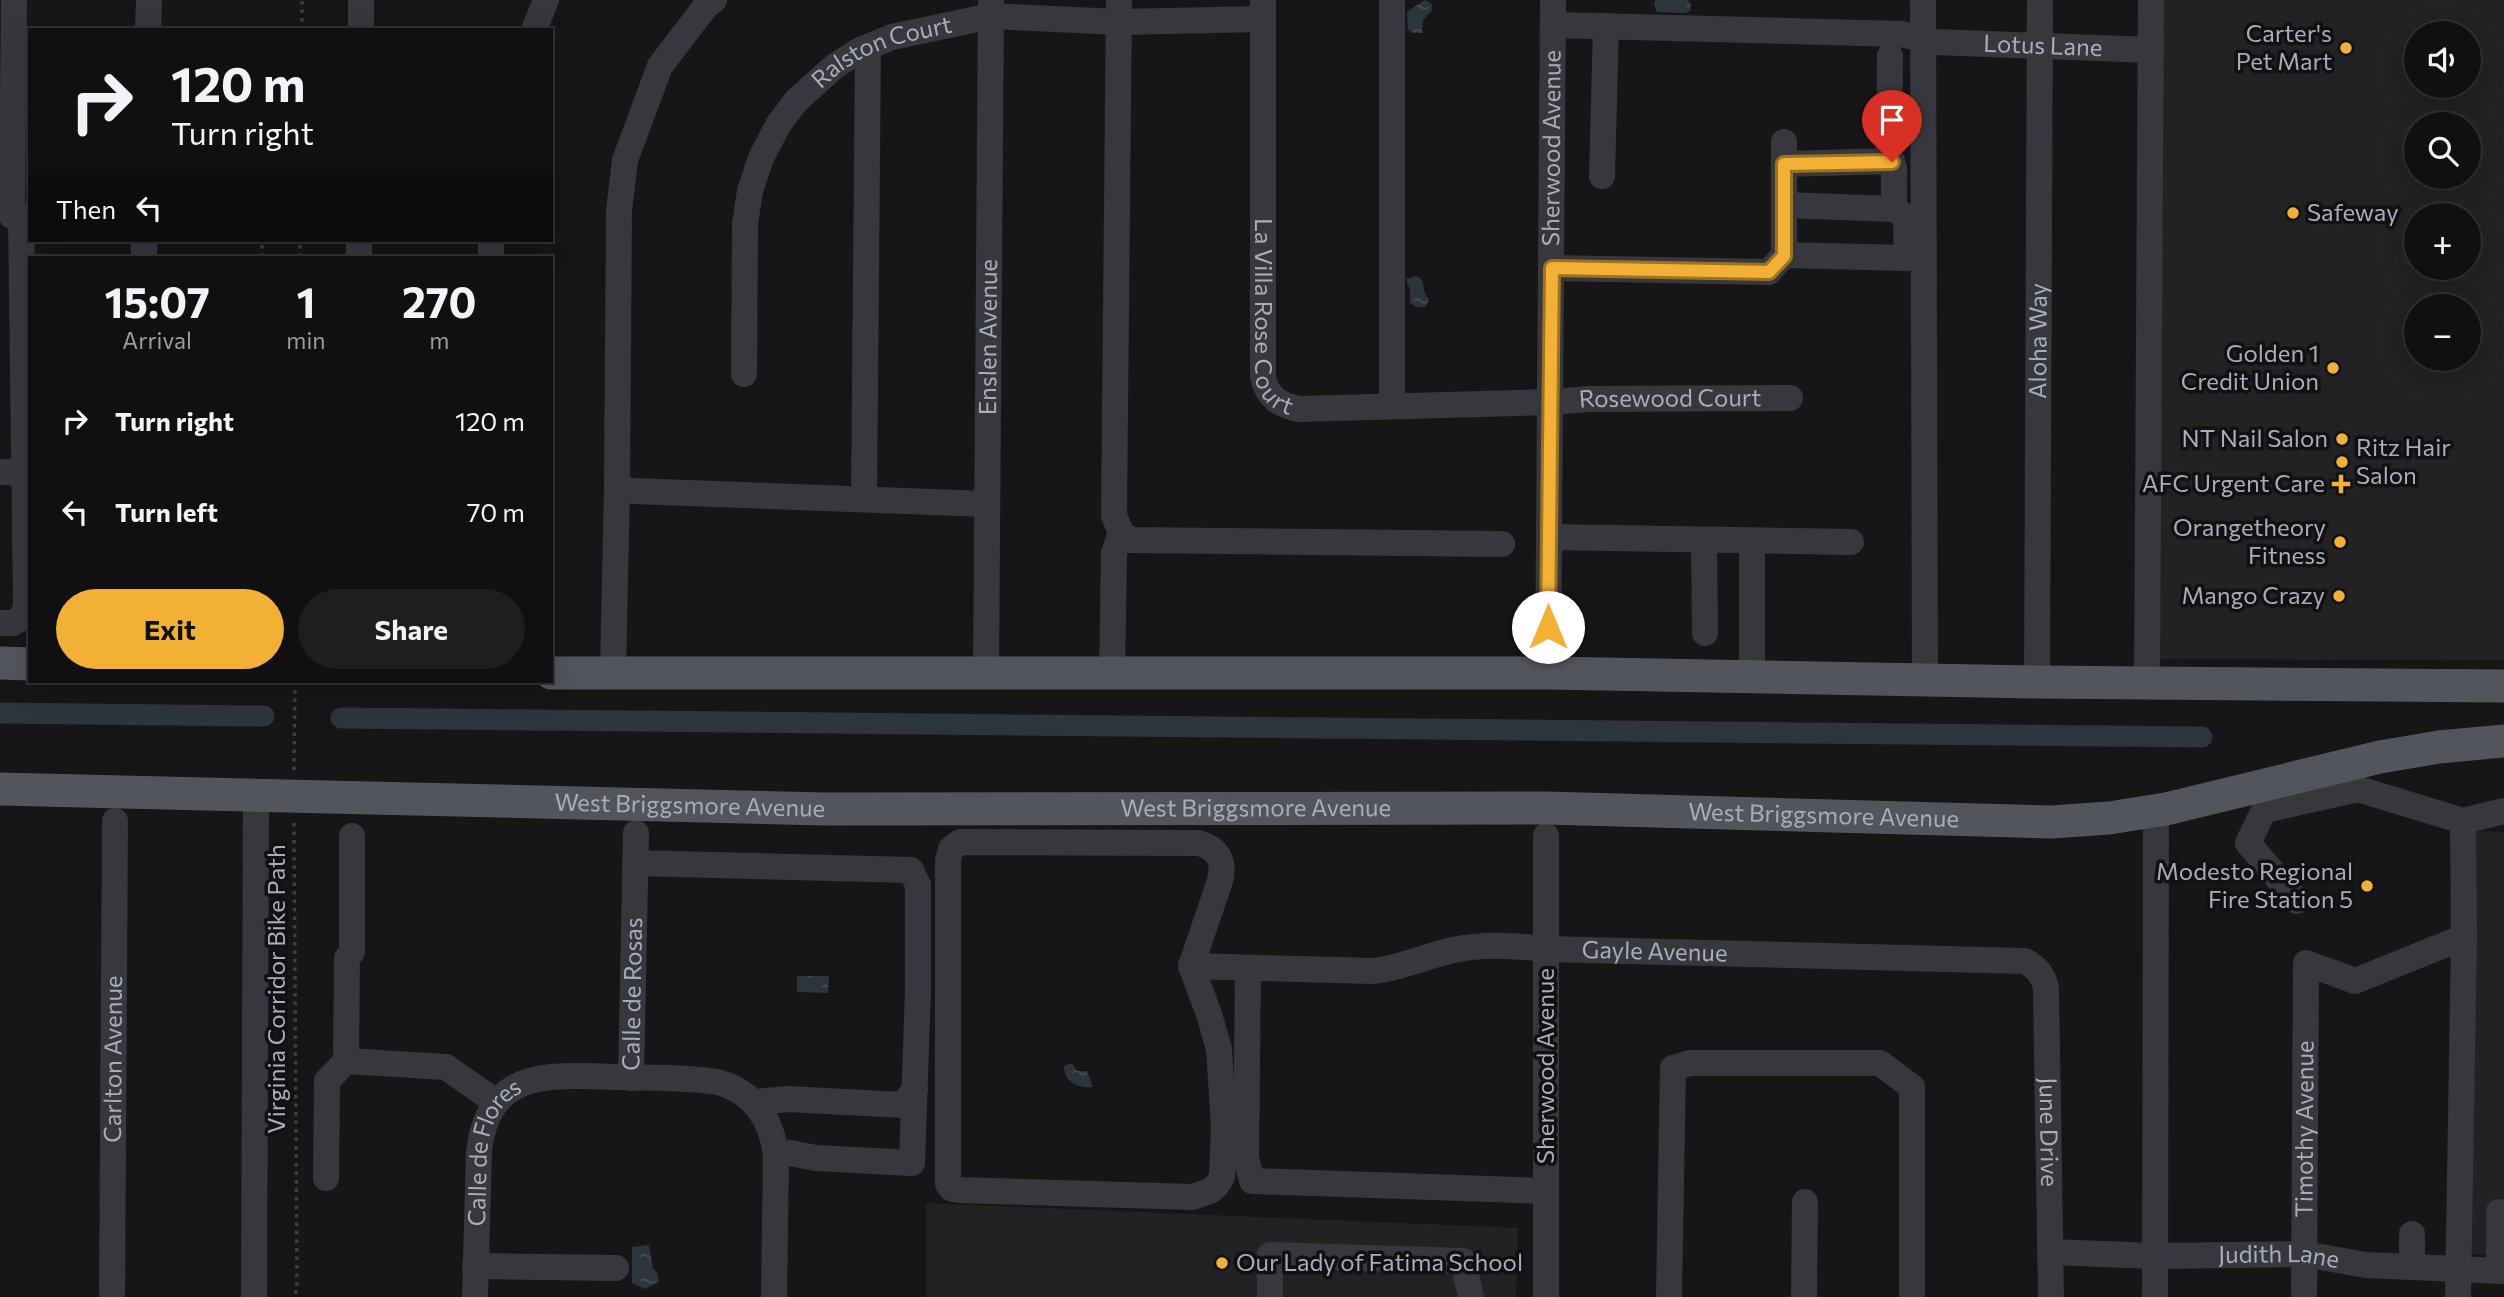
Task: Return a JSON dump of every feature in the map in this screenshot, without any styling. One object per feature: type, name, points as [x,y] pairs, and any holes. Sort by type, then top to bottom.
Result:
[{"type":"main road","points":[[0,663],[28,664]]},
{"type":"main road","points":[[553,673],[1548,673],[2038,682],[2504,685]]},
{"type":"main road","name":"West Briggsmore Avenue","points":[[0,789],[840,809],[1546,808],[2052,822],[2156,811],[2380,757],[2439,747],[2504,741]]},
{"type":"street","points":[[0,623],[13,623],[22,618],[26,606],[11,341],[16,216],[14,0]]},
{"type":"street","points":[[148,28],[149,0]]},
{"type":"street","points":[[361,0],[361,28]]},
{"type":"street","points":[[535,28],[547,0]]},
{"type":"street","points":[[613,673],[619,211],[625,160],[660,66],[705,7],[714,0]]},
{"type":"street","points":[[1392,0],[1392,406]]},
{"type":"street","points":[[1923,0],[1929,41],[1925,679]]},
{"type":"street","name":"Aloha Way","points":[[2038,682],[2040,0]]},
{"type":"street","points":[[2147,682],[2151,0]]},
{"type":"street","name":"Ralston Court","points":[[744,374],[745,224],[750,191],[761,158],[778,125],[796,101],[835,66],[868,47],[911,32],[950,26],[991,8],[1263,10]]},
{"type":"street","name":"Enslen Avenue","points":[[986,675],[991,8]]},
{"type":"street","name":"La Villa Rose Court","points":[[1263,10],[1263,377],[1265,387],[1273,399],[1292,407],[1550,402]]},
{"type":"street","points":[[1119,11],[1115,516],[1121,532],[1129,540],[1502,544]]},
{"type":"street","name":"Lotus Lane","points":[[1553,13],[1606,26],[1901,34],[1929,41],[2151,50]]},
{"type":"street","name":"Sherwood Avenue","points":[[1548,673],[1553,13]]},
{"type":"street","points":[[1602,176],[1606,26]]},
{"type":"street","points":[[864,499],[868,47]]},
{"type":"street","points":[[1890,56],[1889,153],[1894,169],[1894,209]]},
{"type":"street","points":[[1552,268],[1769,272],[1784,256],[1784,153],[1892,162]]},
{"type":"street","points":[[1784,205],[1894,209],[1906,217],[1907,258],[1784,256]]},
{"type":"street","name":"Rosewood Court","points":[[1550,402],[1590,399],[1790,398]]},
{"type":"street","points":[[617,486],[632,491],[987,504]]},
{"type":"street","points":[[1112,674],[1114,553],[1121,532]]},
{"type":"street","points":[[1549,537],[1851,542]]},
{"type":"street","points":[[1704,540],[1705,633]]},
{"type":"street","points":[[1752,541],[1752,677]]},
{"type":"street","points":[[2297,901],[2248,843],[2264,810],[2358,789],[2463,821],[2504,811]]},
{"type":"street","points":[[254,1297],[256,797]]},
{"type":"street","points":[[2155,1297],[2156,811]]},
{"type":"street","name":"Carlton Avenue","points":[[112,1297],[116,821]]},
{"type":"street","points":[[2458,1297],[2463,1113],[2463,821]]},
{"type":"street","name":"Calle de Rosas","points":[[636,833],[631,1078],[718,1082],[741,1091],[755,1102]]},
{"type":"street","points":[[327,1178],[327,1081],[346,1061],[347,958],[352,952],[352,836]]},
{"type":"street","name":"Sherwood Avenue","points":[[1546,836],[1546,1297]]},
{"type":"street","points":[[967,842],[1206,845],[1219,856],[1222,871],[1191,966],[1209,1014],[1221,1069],[1224,1126],[1222,1177],[1216,1186],[1202,1195],[1193,1196],[952,1189],[946,1179],[948,873],[949,853],[955,845],[967,842]]},
{"type":"street","points":[[635,863],[911,870],[918,885],[912,1163],[816,1158],[790,1153],[776,1156]]},
{"type":"street","name":"Timothy Avenue","points":[[2304,1297],[2306,963],[2355,981],[2464,937]]},
{"type":"street","name":"Gayle Avenue","points":[[1191,966],[1373,971],[1452,950],[1495,944],[1546,949],[2017,960],[2037,968]]},
{"type":"street","points":[[1248,968],[1246,1158],[1252,1181],[1546,1191]]},
{"type":"street","name":"June Drive","points":[[2037,968],[2045,980],[2046,989],[2051,1297]]},
{"type":"street","points":[[346,1061],[446,1067],[496,1102]]},
{"type":"street","points":[[1669,1297],[1673,1068],[1690,1063],[1880,1063],[1912,1087],[1912,1297]]},
{"type":"street","name":"Calle de Flores","points":[[475,1297],[481,1132],[486,1117],[496,1102],[508,1091],[536,1078],[631,1078]]},
{"type":"street","points":[[755,1102],[788,1099],[903,1105],[915,1089]]},
{"type":"street","points":[[755,1102],[765,1116],[774,1137],[776,1156],[774,1297]]},
{"type":"street","points":[[1804,1297],[1805,1202]]},
{"type":"street","points":[[2499,1212],[2501,1271]]},
{"type":"street","points":[[2412,1234],[2412,1267]]},
{"type":"street","name":"Judith Lane","points":[[2051,1252],[2155,1256],[2304,1254],[2366,1265],[2501,1271]]},
{"type":"street","points":[[1270,1297],[1270,1255],[1462,1261],[1471,1297]]},
{"type":"street","points":[[475,1266],[616,1268]]},
{"type":"path","points":[[302,0],[302,28]]},
{"type":"path","points":[[294,775],[295,683]]},
{"type":"path","name":"Virginia Corridor Bike Path","points":[[294,816],[295,1297]]},
{"type":"shaded area","points":[[2159,0],[2504,0],[2504,660],[2155,659]]},
{"type":"shaded area","points":[[2468,831],[2504,832],[2504,1255],[2468,1254]]},
{"type":"shaded area","name":"Our Lady of Fatima School","points":[[926,1203],[1518,1228],[1516,1297],[926,1297]]},
{"type":"water","points":[[1425,0],[1431,3],[1433,9],[1423,20],[1422,33],[1412,33],[1408,29],[1407,12]]},
{"type":"water","points":[[1656,0],[1688,0],[1691,4],[1690,11],[1657,12],[1654,4]]},
{"type":"water","points":[[1416,276],[1422,281],[1429,300],[1425,307],[1416,307],[1410,303],[1410,289],[1406,279]]},
{"type":"water","points":[[797,976],[829,976],[828,993],[797,992]]},
{"type":"water","points":[[1072,1063],[1077,1071],[1087,1071],[1093,1087],[1083,1087],[1069,1080],[1064,1066]]},
{"type":"water","points":[[649,1245],[653,1269],[657,1272],[659,1282],[645,1289],[632,1283],[632,1247]]},
{"type":"waterway","points":[[0,713],[264,716]]},
{"type":"waterway","points":[[341,718],[2202,737]]},
{"type":"place","name":"Carter's Pet Mart","points":[[2346,48]]},
{"type":"place","name":"Safeway","points":[[2293,213]]},
{"type":"place","name":"Golden 1 Credit Union","points":[[2333,368]]},
{"type":"place","name":"NT Nail Salon","points":[[2342,439]]},
{"type":"place","name":"Ritz Hair Salon","points":[[2342,462]]},
{"type":"place","name":"AFC Urgent Care","points":[[2341,484]]},
{"type":"place","name":"Orangetheory Fitness","points":[[2340,542]]},
{"type":"place","name":"Mango Crazy","points":[[2339,596]]},
{"type":"place","name":"Modesto Regional Fire Station 5","points":[[2367,886]]},
{"type":"place","name":"Our Lady of Fatima School","points":[[1222,1263]]},
{"type":"route","points":[[1548,627],[1552,268],[1769,272],[1784,256],[1784,164],[1892,162]]}]
